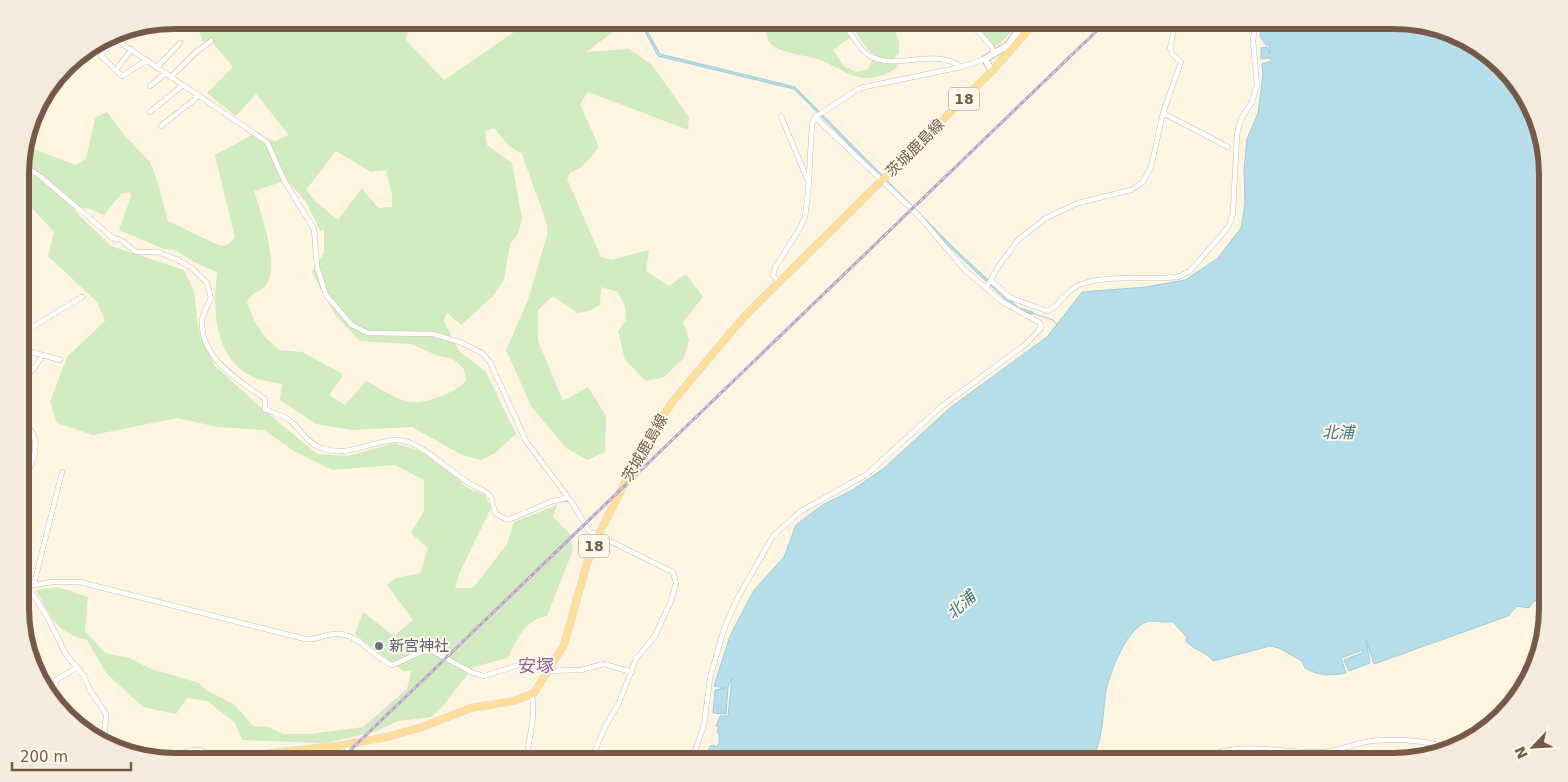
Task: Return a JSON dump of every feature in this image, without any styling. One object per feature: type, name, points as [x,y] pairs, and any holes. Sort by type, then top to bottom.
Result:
[{"type":"main road","points":[[992,71],[985,59],[1013,40],[1020,29]]},
{"type":"main road","name":"茨城鹿島線","points":[[530,695],[564,645],[587,563],[598,536],[644,445],[673,401],[725,337],[778,282],[992,71],[1029,29]]},
{"type":"main road","points":[[272,753],[344,745],[398,734],[471,708],[514,701],[530,695]]},
{"type":"street","points":[[848,29],[869,56],[884,60],[937,59],[956,63],[961,67]]},
{"type":"street","points":[[976,29],[991,46],[994,54]]},
{"type":"street","points":[[986,288],[992,281],[998,267],[1018,240],[1046,218],[1078,203],[1131,190],[1143,182],[1150,167],[1163,113],[1181,62],[1173,55],[1170,48],[1174,29]]},
{"type":"street","points":[[992,281],[1009,297],[1047,311],[1053,309],[1069,290],[1094,280],[1178,277],[1190,271],[1228,226],[1233,213],[1236,134],[1241,119],[1252,102],[1257,85],[1253,40],[1255,29]]},
{"type":"street","points":[[118,40],[267,142],[285,182],[314,229],[317,267],[321,283],[331,303],[352,325],[361,330],[378,333],[409,332],[433,334],[460,342],[486,357],[505,397],[516,415],[526,440],[568,498],[589,531],[673,572],[676,577],[667,610],[654,636],[636,659],[632,672],[594,753]]},
{"type":"street","points":[[171,77],[196,52],[211,41]]},
{"type":"street","points":[[157,67],[180,43]]},
{"type":"street","points":[[106,46],[101,56],[122,76],[147,60]]},
{"type":"street","points":[[116,70],[132,49]]},
{"type":"street","points":[[778,282],[773,275],[800,228],[807,207],[812,124],[818,114],[860,88],[872,84],[961,67],[985,59]]},
{"type":"street","points":[[150,86],[166,73]]},
{"type":"street","points":[[150,112],[184,85]]},
{"type":"street","points":[[161,126],[199,96]]},
{"type":"street","points":[[1163,113],[1228,148]]},
{"type":"street","points":[[693,753],[704,725],[710,678],[724,629],[736,601],[773,536],[801,511],[866,475],[942,406],[1026,344],[1040,328],[1040,323],[1036,319],[1012,308],[964,269],[884,178],[818,114]]},
{"type":"street","points":[[780,116],[808,182]]},
{"type":"street","points":[[29,168],[113,238],[121,240],[136,252],[167,254],[192,268],[207,283],[211,298],[202,319],[204,336],[209,349],[228,373],[265,399],[265,409],[290,420],[316,447],[331,451],[346,451],[397,439],[412,443],[433,458],[441,461],[466,481],[484,491],[491,498],[496,514],[508,520],[542,508],[553,501],[568,498]]},
{"type":"street","points":[[29,329],[82,297]]},
{"type":"street","points":[[29,351],[60,360]]},
{"type":"street","points":[[32,371],[43,355]]},
{"type":"street","points":[[29,429],[35,435],[36,445],[29,465]]},
{"type":"street","points":[[34,584],[62,472]]},
{"type":"street","points":[[29,586],[80,582],[305,639],[312,640],[339,634],[349,636],[392,665],[414,657],[424,650],[431,650],[477,675],[484,676],[519,664],[548,671],[581,670],[604,664],[632,672]]},
{"type":"street","points":[[29,588],[76,668],[84,676],[90,690],[106,714],[105,735]]},
{"type":"street","points":[[52,687],[56,685],[56,680],[76,668]]},
{"type":"street","points":[[527,753],[533,712],[533,699],[530,695]]},
{"type":"street","points":[[1215,753],[1246,749],[1325,752],[1386,740],[1424,741],[1442,746]]},
{"type":"street","points":[[344,745],[352,753]]},
{"type":"street","points":[[183,753],[191,750],[209,753]]},
{"type":"green space","points":[[199,29],[410,29],[405,39],[444,80],[514,32],[514,29],[613,29],[613,32],[586,52],[629,49],[652,65],[689,117],[688,130],[588,92],[580,104],[599,147],[582,167],[570,173],[567,179],[601,257],[611,260],[649,250],[646,271],[669,286],[686,274],[703,297],[683,322],[689,340],[684,358],[664,377],[646,381],[625,360],[618,331],[626,320],[625,306],[618,292],[601,287],[600,305],[589,311],[577,313],[553,296],[538,310],[538,341],[563,401],[588,387],[606,416],[605,452],[587,460],[566,448],[531,406],[506,350],[528,300],[547,235],[547,224],[522,154],[509,146],[494,128],[485,131],[487,145],[512,163],[522,219],[518,234],[510,244],[504,280],[492,297],[461,325],[447,313],[444,321],[459,351],[486,372],[516,434],[495,453],[481,460],[462,455],[412,427],[351,430],[316,424],[280,400],[282,384],[253,377],[230,358],[218,331],[215,302],[217,272],[196,263],[174,250],[164,249],[119,230],[131,196],[130,192],[121,194],[104,215],[88,208],[74,210],[111,246],[184,270],[194,292],[199,331],[214,365],[317,454],[348,456],[395,443],[420,451],[438,462],[466,487],[485,495],[491,508],[460,572],[455,588],[473,588],[507,544],[514,522],[557,505],[553,517],[570,534],[573,550],[547,616],[533,621],[527,626],[518,638],[508,658],[473,667],[442,707],[431,717],[398,721],[375,732],[324,743],[242,740],[235,723],[207,701],[187,698],[176,714],[143,707],[106,673],[87,640],[68,633],[55,622],[36,590],[58,587],[88,597],[85,631],[105,653],[129,658],[151,669],[199,683],[206,690],[235,705],[253,726],[269,727],[283,734],[310,734],[363,727],[407,689],[411,671],[403,671],[355,634],[363,612],[394,636],[413,620],[387,585],[396,578],[420,573],[428,549],[411,533],[424,511],[424,480],[395,465],[332,470],[294,451],[264,430],[218,427],[177,418],[93,435],[57,423],[50,402],[67,357],[105,321],[97,302],[48,256],[54,232],[29,205],[29,164],[31,148],[76,165],[86,159],[95,118],[107,112],[125,136],[150,162],[168,221],[220,246],[227,245],[235,238],[215,155],[252,135],[276,141],[289,135],[256,94],[236,116],[207,93],[233,67],[213,43],[202,41]],"holes":[[[336,151],[371,172],[386,170],[392,195],[392,207],[378,208],[362,188],[338,220],[316,202],[306,190]],[[287,180],[307,203],[320,231],[324,229],[324,253],[312,272],[336,316],[360,341],[411,344],[436,355],[453,359],[464,369],[466,381],[461,386],[437,398],[411,402],[395,397],[366,381],[345,405],[329,395],[342,377],[341,373],[302,352],[279,350],[265,337],[254,320],[247,302],[252,295],[266,285],[270,277],[271,266],[268,239],[254,191]]]},
{"type":"green space","points":[[767,29],[804,29],[807,33],[811,29],[846,29],[852,36],[833,50],[844,66],[855,72],[868,69],[873,58],[899,65],[883,75],[863,78],[847,73],[823,61],[781,50],[769,41],[766,34]]},
{"type":"green space","points":[[853,29],[894,29],[899,41],[899,54],[893,59],[884,58],[871,52]]},
{"type":"green space","points":[[980,29],[1013,29],[1006,38],[995,47]]},
{"type":"water","points":[[644,29],[646,29],[660,54],[795,87],[956,250],[1019,308],[1033,312],[1032,314],[1018,310],[1009,303],[954,251],[794,89],[658,56]]},
{"type":"water","name":"北浦","points":[[1261,29],[1394,29],[1413,30],[1441,36],[1475,53],[1490,65],[1515,93],[1528,118],[1538,155],[1539,174],[1539,601],[1534,601],[1529,608],[1517,606],[1508,616],[1374,664],[1366,640],[1370,663],[1349,671],[1344,660],[1362,653],[1363,650],[1341,658],[1346,673],[1335,675],[1325,675],[1310,671],[1305,668],[1302,661],[1279,648],[1270,646],[1213,661],[1189,644],[1186,641],[1187,637],[1172,621],[1146,622],[1132,633],[1115,662],[1106,691],[1102,728],[1095,753],[707,753],[710,746],[714,745],[716,747],[719,744],[719,734],[717,732],[719,727],[716,726],[720,716],[728,716],[732,678],[728,687],[726,714],[713,713],[715,690],[725,688],[714,686],[730,636],[754,590],[784,557],[796,525],[824,504],[851,491],[883,469],[951,407],[1047,337],[1082,292],[1146,287],[1185,280],[1217,259],[1241,228],[1245,204],[1244,170],[1247,139],[1258,113],[1263,75],[1262,64],[1271,61],[1271,58],[1261,59],[1261,48],[1267,47],[1270,54],[1269,45],[1266,45],[1260,36]]},
{"type":"waterway","points":[[1032,313],[1053,320],[1057,325]]},
{"type":"railway","points":[[347,753],[1099,29]]},
{"type":"place","name":"新宮神社","points":[[379,646]]},
{"type":"district","name":"安塚","points":[[536,665]]}]
